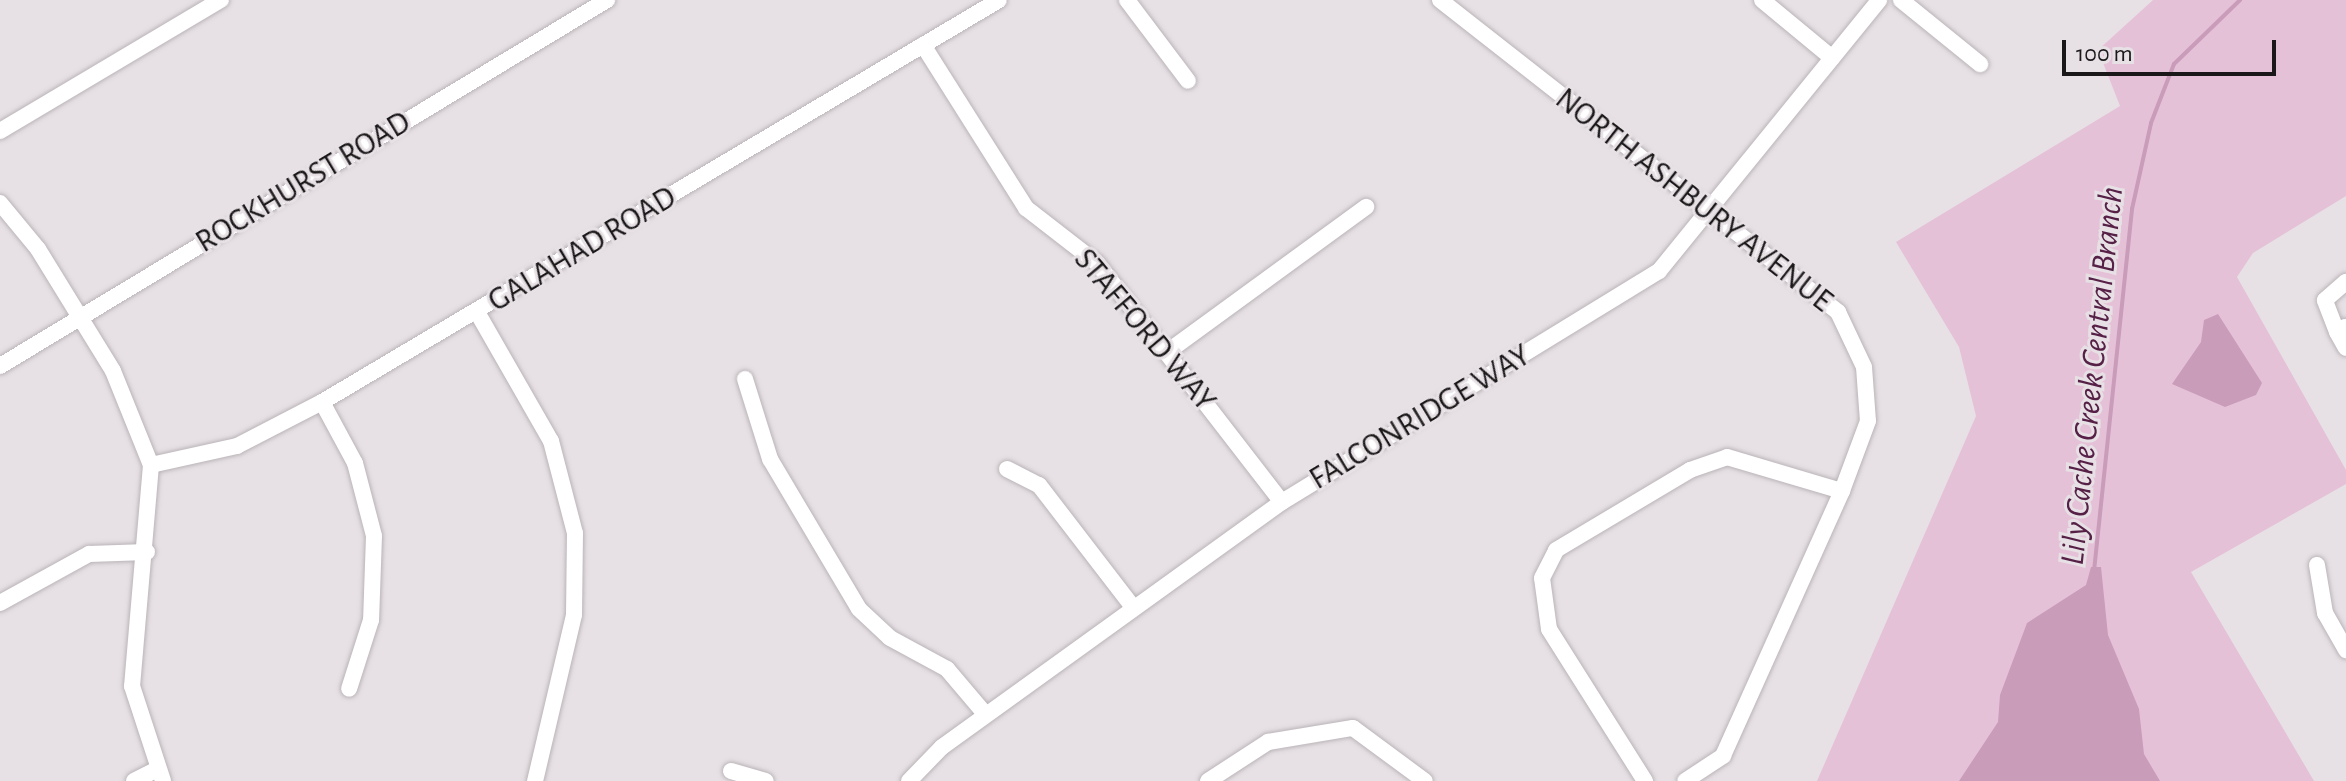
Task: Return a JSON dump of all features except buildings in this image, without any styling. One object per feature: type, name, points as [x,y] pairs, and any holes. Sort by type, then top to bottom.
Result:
[{"type":"street","points":[[0,131],[221,0]]},
{"type":"street","name":"ROCKHURST ROAD","points":[[0,366],[607,0]]},
{"type":"street","name":"GALAHAD ROAD","points":[[151,465],[237,446],[322,402],[999,0]]},
{"type":"street","points":[[1127,0],[1188,81]]},
{"type":"street","name":"NORTH ASHBURY AVENUE","points":[[1440,0],[1838,312],[1864,367],[1869,399],[1866,431],[1842,491],[1723,756],[1685,781]]},
{"type":"street","points":[[1762,0],[1832,58]]},
{"type":"street","name":"FALCONRIDGE WAY","points":[[909,781],[986,715],[1282,502],[1647,280],[1711,212],[1879,0]]},
{"type":"street","points":[[1901,0],[1980,64]]},
{"type":"street","name":"STAFFORD WAY","points":[[923,45],[1026,208],[1097,263],[1170,350],[1282,502]]},
{"type":"street","points":[[0,203],[80,315],[113,371],[151,465],[147,552],[132,686],[159,776],[134,781]]},
{"type":"street","points":[[1170,350],[1366,207]]},
{"type":"street","points":[[2346,282],[2325,300],[2341,329],[2346,348]]},
{"type":"street","points":[[477,312],[551,441],[575,533],[574,615],[535,781]]},
{"type":"street","points":[[745,379],[770,459],[859,609],[890,638],[947,669],[986,715]]},
{"type":"street","points":[[322,402],[355,463],[374,536],[371,620],[349,689]]},
{"type":"street","points":[[1645,781],[1549,629],[1542,578],[1556,550],[1690,470],[1727,457],[1842,491]]},
{"type":"street","points":[[1007,469],[1039,485],[1133,607]]},
{"type":"street","points":[[0,603],[89,554],[147,552]]},
{"type":"street","points":[[2317,565],[2325,613],[2346,650]]},
{"type":"street","points":[[1208,781],[1268,742],[1353,728],[1425,781]]},
{"type":"street","points":[[731,771],[766,781]]},
{"type":"shaded area","points":[[2153,0],[2346,0],[2346,196],[2253,253],[2237,277],[2346,470],[2346,484],[2191,572],[2314,781],[1817,781],[1976,416],[1959,347],[1896,242],[2120,106],[2098,50]]},
{"type":"shaded area","points":[[2218,314],[2262,383],[2256,395],[2225,407],[2172,384],[2201,342],[2204,320]]},
{"type":"shaded area","points":[[2091,567],[2101,567],[2108,635],[2139,709],[2144,754],[2160,781],[1959,781],[1998,722],[2000,695],[2027,623],[2086,585]]},
{"type":"waterway","name":"Lily Cache Creek Central Branch","points":[[2094,571],[2132,209],[2151,123],[2174,64],[2240,0]]}]
